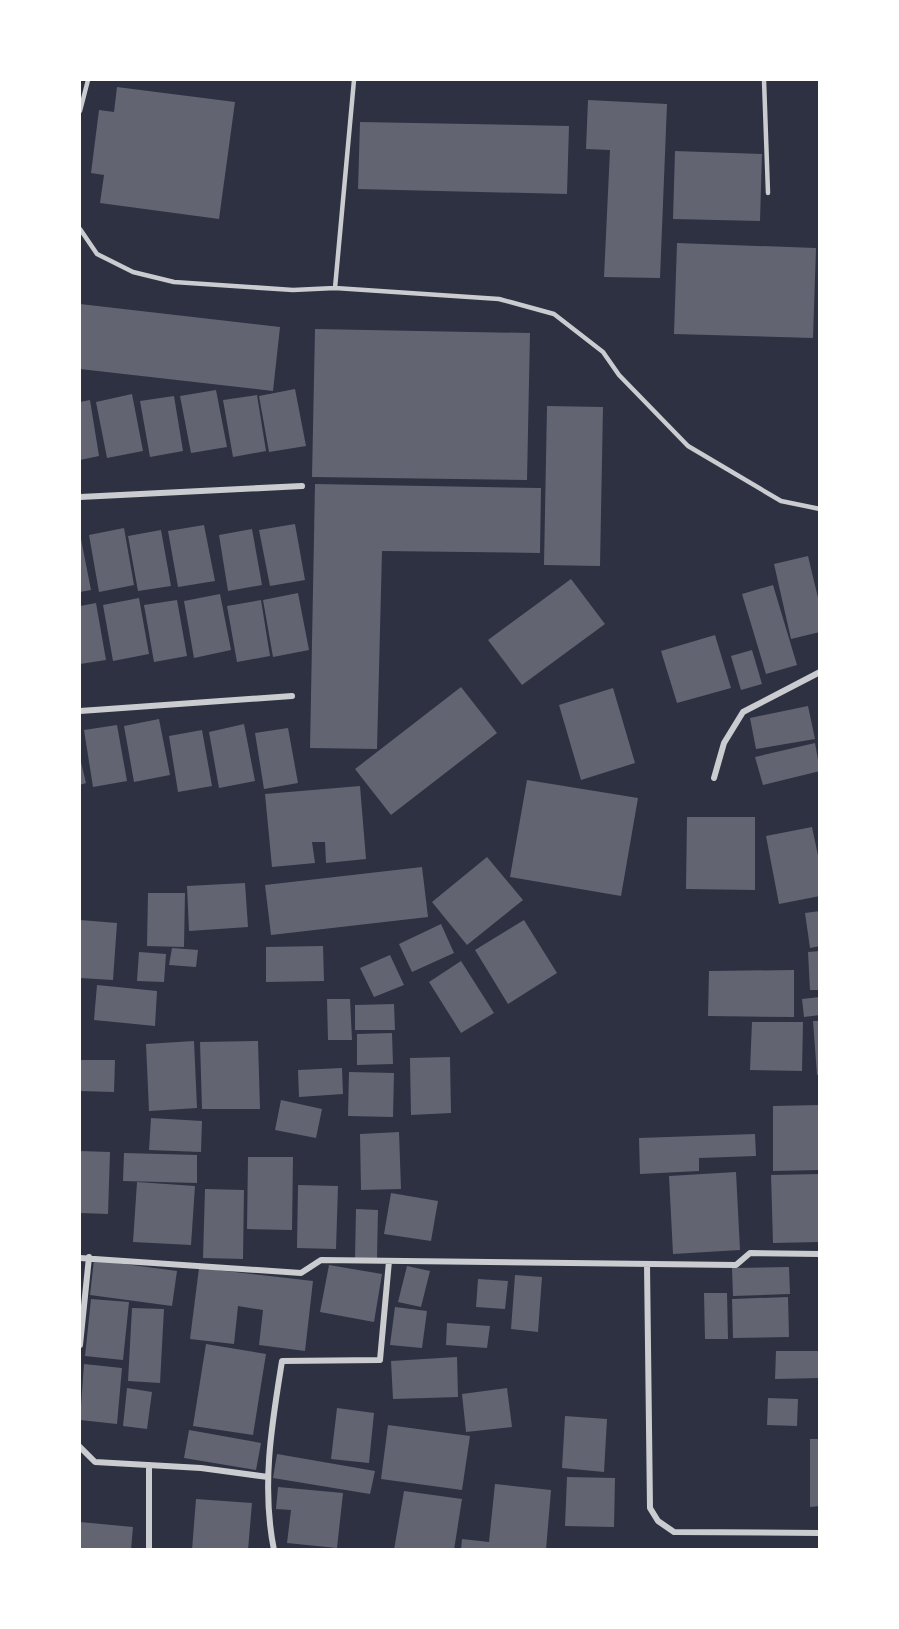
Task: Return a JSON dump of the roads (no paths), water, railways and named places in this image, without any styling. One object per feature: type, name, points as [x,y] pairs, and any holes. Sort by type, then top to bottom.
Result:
[{"type":"street","points":[[80,497],[302,486]]},
{"type":"street","points":[[714,778],[724,743],[743,712],[819,672]]},
{"type":"street","points":[[80,711],[292,696]]},
{"type":"street","points":[[80,1258],[301,1273],[321,1260],[736,1265],[750,1253],[819,1254]]},
{"type":"street","points":[[80,1345],[89,1257]]},
{"type":"street","points":[[274,1550],[270,1530],[269,1437],[282,1361],[380,1360],[389,1261]]},
{"type":"street","points":[[647,1264],[651,1508],[658,1521],[674,1532],[819,1533]]},
{"type":"street","points":[[80,1447],[95,1462],[201,1468],[268,1477]]},
{"type":"street","points":[[149,1465],[149,1550]]},
{"type":"lane","points":[[80,111],[88,80]]},
{"type":"lane","points":[[335,288],[354,80]]},
{"type":"lane","points":[[764,80],[768,193]]},
{"type":"lane","points":[[80,229],[97,254],[133,272],[174,282],[293,290],[335,288],[498,299],[554,314],[603,352],[619,375],[688,446],[781,501],[819,509]]}]
